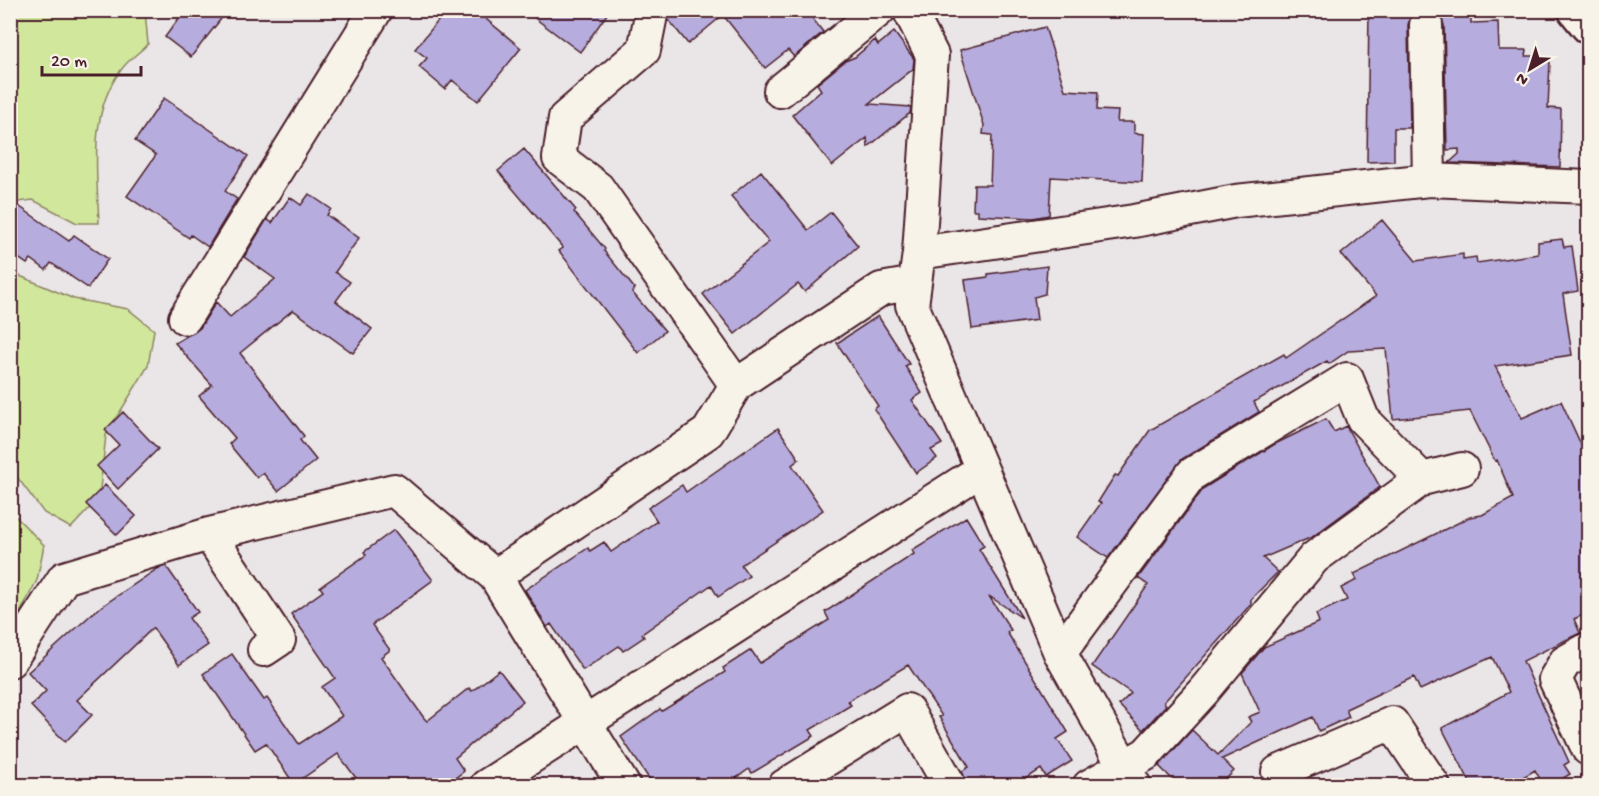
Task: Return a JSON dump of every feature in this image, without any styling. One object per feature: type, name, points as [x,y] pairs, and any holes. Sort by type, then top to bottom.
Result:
[{"type":"main road","points":[[1575,10],[1588,26]]},
{"type":"street","points":[[184,318],[376,10]]},
{"type":"street","points":[[652,10],[644,50],[565,118],[559,158],[598,188],[736,385]]},
{"type":"street","points":[[780,91],[879,10]]},
{"type":"street","points":[[909,10],[932,55],[917,268],[912,305],[1060,653],[1130,775]]},
{"type":"street","points":[[1426,25],[1429,180]]},
{"type":"street","points":[[495,576],[708,432],[736,385],[881,289],[917,268],[1236,201],[1429,180],[1588,187]]},
{"type":"street","points":[[1060,653],[1192,474],[1347,380],[1363,418],[1422,479]]},
{"type":"street","points":[[1089,786],[1130,775],[1146,754],[1202,693],[1314,558],[1422,479],[1462,469]]},
{"type":"street","points":[[486,786],[981,470]]},
{"type":"street","points":[[10,662],[64,578],[209,534],[394,490],[495,576],[624,786]]},
{"type":"street","points":[[209,534],[279,639],[264,650]]},
{"type":"street","points":[[1588,649],[1565,662],[1555,679],[1588,749]]},
{"type":"street","points":[[784,786],[907,710],[950,786]]},
{"type":"street","points":[[1278,772],[1392,723],[1434,786]]},
{"type":"green space","points":[[10,11],[145,11],[148,44],[124,66],[110,87],[103,105],[96,164],[99,223],[77,223],[33,200],[11,203]]},
{"type":"green space","points":[[11,268],[20,276],[74,299],[128,309],[154,330],[148,366],[106,435],[99,498],[71,528],[44,513],[11,469]]},
{"type":"green space","points":[[11,512],[44,545],[37,580],[11,630]]},
{"type":"building","points":[[185,10],[228,10],[191,57],[165,37]]},
{"type":"building","points":[[447,10],[475,10],[521,48],[478,101],[452,80],[445,89],[419,67],[427,58],[415,49]]},
{"type":"building","points":[[524,10],[610,10],[580,52]]},
{"type":"building","points":[[670,10],[806,10],[823,32],[794,57],[788,50],[765,68],[723,15],[688,44],[668,19]]},
{"type":"building","points":[[1369,10],[1416,10],[1410,17],[1408,25],[1410,128],[1394,128],[1394,161],[1367,162]]},
{"type":"building","points":[[1436,10],[1471,10],[1471,23],[1498,22],[1499,50],[1527,50],[1526,56],[1537,56],[1537,62],[1550,62],[1548,108],[1561,109],[1560,167],[1449,163],[1459,154],[1459,149],[1447,150],[1444,25]]},
{"type":"building","points":[[1045,27],[1065,90],[1098,92],[1097,110],[1118,111],[1117,122],[1134,122],[1134,133],[1144,134],[1142,182],[1051,177],[1049,215],[1033,218],[978,215],[978,210],[973,210],[974,185],[990,185],[992,135],[983,134],[984,125],[960,50]]},
{"type":"building","points":[[894,32],[914,59],[913,69],[869,104],[911,107],[910,113],[868,147],[867,138],[832,166],[792,115],[821,90],[817,84],[845,61],[855,57],[875,40],[878,45]]},
{"type":"building","points":[[164,98],[248,156],[225,191],[237,199],[208,247],[191,235],[189,238],[127,196],[156,155],[135,141]]},
{"type":"building","points":[[524,149],[576,210],[574,212],[635,289],[632,292],[665,331],[638,353],[559,251],[563,248],[498,171]]},
{"type":"building","points":[[761,171],[808,230],[831,212],[858,246],[805,292],[798,284],[735,334],[703,294],[769,242],[731,196]]},
{"type":"building","points":[[309,194],[331,209],[327,215],[359,238],[335,272],[350,282],[336,301],[372,329],[353,353],[293,310],[240,353],[304,436],[300,440],[316,460],[278,491],[263,473],[257,478],[229,444],[235,438],[199,396],[212,385],[175,343],[200,328],[216,302],[230,317],[275,279],[244,257],[267,219],[272,223],[290,197],[301,205]]},
{"type":"building","points":[[10,200],[69,241],[74,235],[108,259],[88,288],[51,263],[46,270],[31,259],[27,264],[10,252]]},
{"type":"building","points":[[1382,220],[1416,261],[1463,254],[1463,259],[1476,257],[1477,263],[1538,254],[1538,242],[1562,239],[1564,247],[1572,246],[1578,291],[1563,294],[1572,355],[1495,366],[1522,418],[1561,401],[1588,460],[1588,613],[1574,619],[1580,633],[1523,661],[1569,762],[1564,765],[1570,774],[1551,786],[1544,786],[1535,770],[1508,786],[1472,786],[1442,728],[1509,692],[1492,657],[1420,690],[1414,677],[1346,709],[1349,717],[1319,731],[1313,717],[1222,759],[1234,771],[1219,786],[1179,786],[1159,766],[1192,730],[1218,755],[1251,722],[1248,717],[1260,712],[1242,673],[1264,647],[1319,622],[1316,614],[1347,600],[1341,588],[1357,580],[1354,574],[1470,517],[1482,515],[1513,498],[1497,460],[1495,461],[1470,411],[1393,419],[1386,349],[1348,351],[1329,364],[1327,361],[1254,402],[1259,412],[1182,459],[1108,558],[1077,537],[1101,503],[1098,502],[1115,475],[1118,476],[1150,430],[1284,354],[1286,358],[1376,296],[1341,254]]},
{"type":"building","points":[[1047,266],[1045,294],[1034,297],[1037,320],[972,329],[965,280],[988,277],[988,274]]},
{"type":"building","points":[[878,316],[909,364],[905,366],[922,393],[912,400],[942,444],[931,450],[937,458],[916,473],[874,409],[878,406],[837,343]]},
{"type":"building","points":[[123,412],[158,449],[118,489],[97,466],[119,445],[105,430]]},
{"type":"building","points":[[1326,419],[1334,432],[1346,426],[1380,487],[1312,537],[1263,558],[1278,572],[1251,599],[1251,604],[1164,702],[1166,705],[1143,730],[1119,705],[1131,693],[1092,666],[1148,585],[1138,578],[1204,488],[1275,444]]},
{"type":"building","points":[[778,428],[799,459],[792,465],[823,510],[741,565],[749,576],[718,597],[711,585],[642,634],[644,637],[623,651],[619,646],[583,670],[551,624],[547,627],[525,590],[588,548],[590,551],[604,542],[611,552],[657,521],[648,508],[682,485],[686,492]]},
{"type":"building","points":[[105,485],[136,516],[117,535],[86,504]]},
{"type":"building","points":[[966,517],[984,546],[979,549],[1022,618],[989,596],[1011,630],[1007,632],[1068,732],[1057,739],[1072,761],[1046,777],[1041,769],[1015,786],[968,786],[962,771],[969,767],[939,717],[942,716],[908,665],[848,701],[851,705],[810,730],[814,736],[752,773],[749,769],[725,786],[654,786],[621,737],[660,709],[662,711],[725,672],[723,668],[751,650],[760,663],[829,620],[825,612],[914,554],[912,550]]},
{"type":"building","points":[[394,530],[433,580],[372,625],[390,650],[381,657],[424,718],[427,721],[469,688],[472,691],[499,670],[523,701],[455,758],[464,771],[445,786],[362,786],[338,754],[294,784],[266,743],[255,750],[203,674],[232,654],[264,700],[267,698],[299,744],[342,716],[322,687],[335,678],[291,614],[323,591],[320,587],[366,555],[364,552]]},
{"type":"building","points":[[166,566],[198,612],[189,618],[208,645],[179,665],[153,628],[77,700],[92,715],[65,742],[31,706],[46,691],[28,672],[95,611],[157,569]]}]
